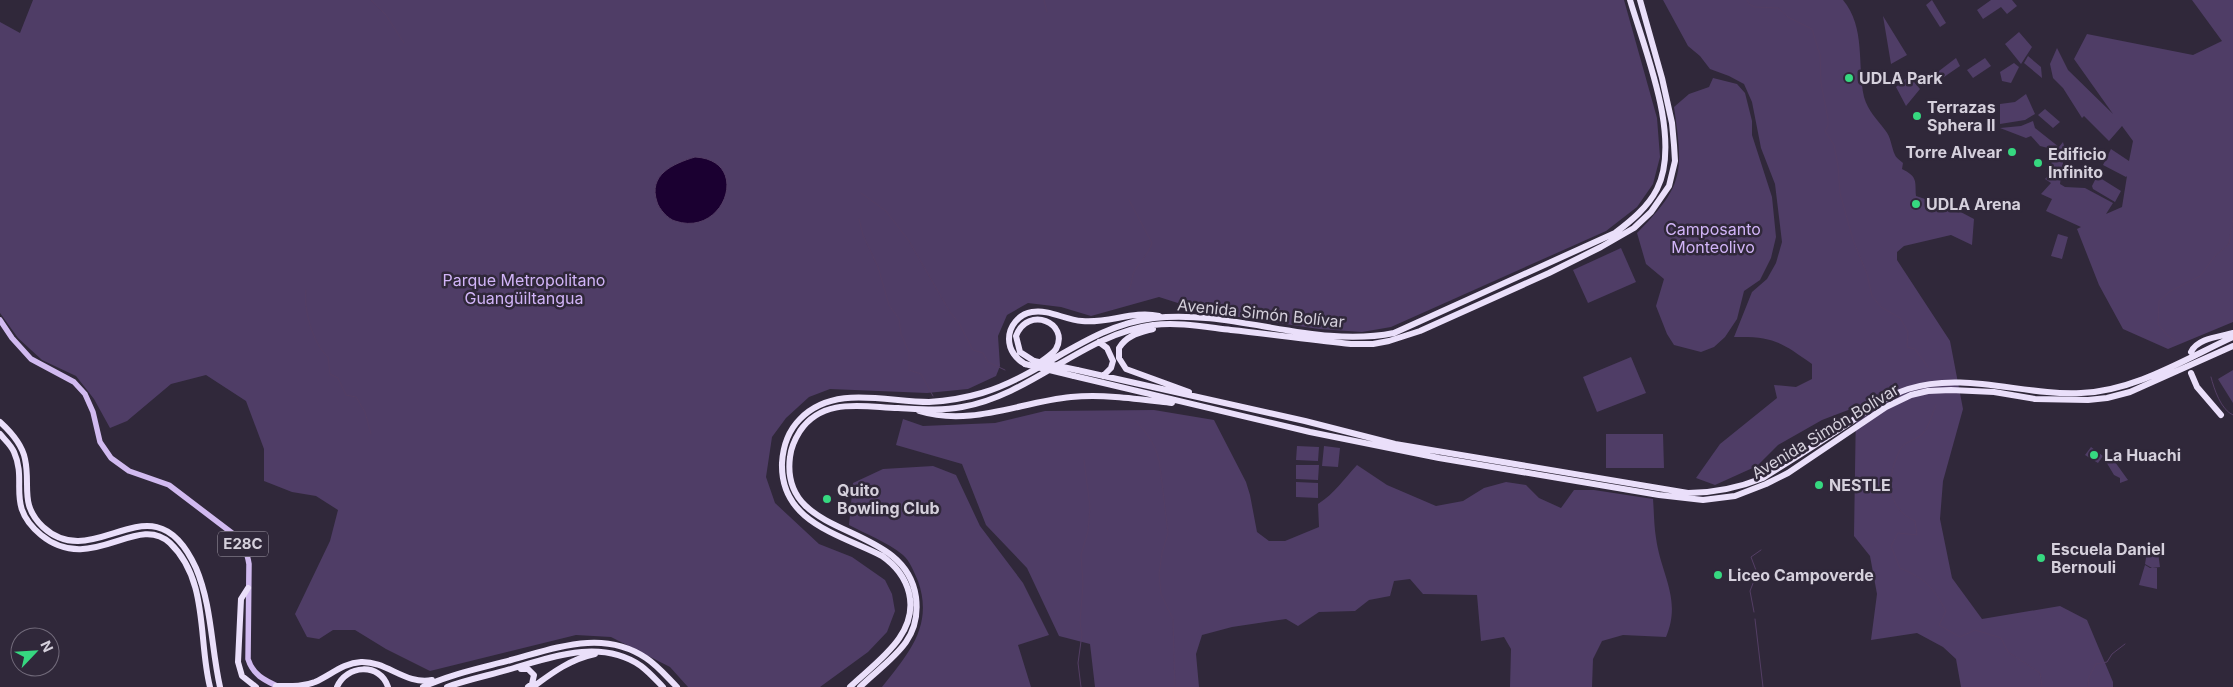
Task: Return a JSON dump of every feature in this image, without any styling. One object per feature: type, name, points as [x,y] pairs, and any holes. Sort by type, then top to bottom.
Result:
[{"type":"highway","name":"Avenida Simón Bolívar","points":[[850,687],[902,636],[910,614],[908,589],[898,569],[882,556],[820,527],[796,510],[789,498],[782,465],[788,436],[807,412],[818,405],[834,399],[849,397],[930,402],[957,399],[987,392],[1020,378],[1110,330],[1144,320],[1165,317],[1209,319],[1364,338],[1394,333],[1615,233],[1638,215],[1657,190],[1665,162],[1664,121],[1630,0]]},
{"type":"highway","name":"Avenida Simón Bolívar","points":[[860,687],[895,655],[910,636],[917,610],[914,588],[904,567],[890,552],[829,522],[803,505],[792,484],[790,458],[792,446],[799,432],[810,419],[820,412],[848,405],[948,409],[988,401],[1032,380],[1099,342],[1135,329],[1168,325],[1210,327],[1351,344],[1373,344],[1404,338],[1506,293],[1622,236],[1646,218],[1669,186],[1675,161],[1672,123],[1640,0]]},
{"type":"highway","points":[[1502,285],[1506,293]]},
{"type":"highway","points":[[1075,373],[1025,364],[1014,355],[1009,339],[1010,330],[1015,322],[1025,314],[1039,312],[1084,322],[1133,315],[1150,314],[1165,317]]},
{"type":"highway","points":[[1020,378],[1056,349],[1058,340],[1055,328],[1047,321],[1041,319],[1027,322],[1021,326],[1016,336],[1020,352],[1034,361],[1075,373]]},
{"type":"highway","points":[[1168,325],[1130,336],[1124,340],[1119,348],[1121,362],[1126,368],[1208,400]]},
{"type":"highway","points":[[2192,352],[2195,346],[2201,342],[2233,333]]},
{"type":"highway","name":"Avenida Simón Bolívar","points":[[1075,373],[1103,376],[1341,429],[1395,444],[1688,493],[1705,493],[1744,486],[1763,478],[1870,408],[1908,389],[1951,382],[1990,384],[2044,393],[2082,394],[2100,392],[2152,375],[2233,337]]},
{"type":"highway","points":[[1099,342],[1108,348],[1113,362],[1111,368],[1103,376]]},
{"type":"highway","name":"Avenida Simón Bolívar","points":[[1075,373],[1310,432],[1458,461],[1667,497],[1710,500],[1750,492],[1780,477],[1886,407],[1911,395],[1928,391],[1951,390],[1994,392],[2035,399],[2088,400],[2106,398],[2130,392],[2233,346]]},
{"type":"highway","points":[[2190,373],[2195,385],[2221,415]]},
{"type":"highway","points":[[910,408],[926,413],[971,416],[990,414],[1071,397],[1117,397],[1190,403]]},
{"type":"highway","points":[[0,422],[11,432],[26,459],[27,500],[33,514],[53,534],[64,539],[78,541],[93,540],[138,525],[152,526],[164,529],[175,536],[185,548],[196,568],[208,606],[220,687]]},
{"type":"highway","points":[[0,434],[14,452],[18,465],[18,495],[22,510],[35,529],[53,544],[72,550],[88,550],[134,536],[150,534],[169,542],[178,553],[189,573],[197,597],[209,686]]},
{"type":"highway","points":[[248,588],[241,599],[238,662],[242,676],[256,687]]},
{"type":"highway","points":[[423,687],[445,678],[565,645],[592,642],[608,643],[646,658],[677,687]]},
{"type":"highway","points":[[447,687],[559,655],[582,651],[604,653],[630,660],[641,666],[664,687]]},
{"type":"highway","points":[[533,687],[567,664],[604,653]]},
{"type":"highway","points":[[278,686],[307,685],[342,667],[363,662],[379,665],[417,682],[445,678]]},
{"type":"highway","points":[[502,671],[528,668],[532,671],[535,678],[528,687]]},
{"type":"highway","points":[[337,687],[346,675],[355,670],[365,669],[378,674],[385,680],[388,687]]},
{"type":"main road","name":"E28C","points":[[0,320],[12,338],[31,359],[74,382],[85,394],[93,412],[100,442],[111,458],[129,471],[169,485],[236,536],[246,551],[249,564],[248,659],[253,671],[258,676],[278,686]]},
{"type":"green space","name":"Parque Metropolitano Guangüiltangua","points":[[33,0],[1624,0],[1657,118],[1660,157],[1653,184],[1637,207],[1606,231],[1391,327],[1362,332],[1319,329],[1206,312],[1159,297],[1091,316],[1061,307],[1028,303],[1007,315],[998,336],[1000,366],[996,376],[968,389],[927,393],[830,389],[809,397],[786,418],[772,437],[766,477],[775,503],[819,544],[852,557],[885,580],[892,594],[895,611],[887,632],[868,652],[820,687],[688,687],[670,667],[611,637],[576,635],[430,671],[386,649],[355,630],[333,630],[319,639],[307,637],[295,614],[330,541],[338,510],[316,496],[292,492],[264,481],[264,449],[246,401],[206,375],[171,384],[127,421],[110,428],[94,399],[76,376],[42,360],[18,338],[0,313],[0,22],[20,33]]},
{"type":"green space","points":[[1663,0],[1843,0],[1855,22],[1858,34],[1864,97],[1873,115],[1887,133],[1896,156],[1903,163],[1902,169],[1911,174],[1915,180],[1916,196],[1955,209],[1974,219],[1972,245],[1951,235],[1904,246],[1897,252],[1897,260],[1950,341],[1963,409],[1943,481],[1940,519],[1952,578],[1982,619],[2060,606],[2087,620],[2113,682],[2113,687],[1961,687],[1956,659],[1943,647],[1917,633],[1871,640],[1877,594],[1870,556],[1854,536],[1856,407],[1822,420],[1778,445],[1757,466],[1715,485],[1696,478],[1720,444],[1777,398],[1774,385],[1796,387],[1812,379],[1812,364],[1792,350],[1768,339],[1734,337],[1752,292],[1767,279],[1776,263],[1782,242],[1775,184],[1761,148],[1752,102],[1744,84],[1710,69],[1700,56],[1688,46]]},
{"type":"green space","points":[[1932,0],[1946,23],[1940,27],[1926,5]]},
{"type":"green space","points":[[1991,0],[2012,0],[2017,6],[2007,14],[2001,7],[1983,19],[1977,10]]},
{"type":"green space","points":[[2192,0],[2233,0],[2233,322],[2168,349],[2123,329],[2099,285],[2077,229],[2081,227],[2046,211],[2052,199],[2041,194],[2051,183],[2045,179],[2051,172],[2052,152],[2048,148],[2040,146],[2031,136],[2026,138],[2000,128],[2021,126],[2033,121],[2035,128],[2059,147],[2063,142],[2065,149],[2060,184],[2065,187],[2085,188],[2113,203],[2106,214],[2122,207],[2127,176],[2103,165],[2111,149],[2129,161],[2133,141],[2122,126],[2109,141],[2084,116],[2082,118],[2063,88],[2053,78],[2050,64],[2057,48],[2068,70],[2113,114],[2074,59],[2087,34],[2193,55],[2222,41]]},
{"type":"green space","points":[[1883,16],[1907,55],[1891,64]]},
{"type":"green space","points":[[2019,32],[2032,47],[2021,64],[2005,44]]},
{"type":"green space","points":[[2028,56],[2041,67],[2042,78],[2024,63]]},
{"type":"green space","points":[[1956,58],[1960,66],[1944,77],[1935,74]]},
{"type":"green space","points":[[1985,58],[1991,66],[1973,78],[1967,70]]},
{"type":"green space","points":[[2014,63],[2019,67],[2011,83],[2002,81],[2000,72]]},
{"type":"green space","points":[[1909,76],[1920,89],[1906,106],[1896,87]]},
{"type":"green space","name":"Camposanto Monteolivo","points":[[1713,78],[1737,84],[1745,93],[1752,121],[1752,135],[1772,197],[1776,237],[1771,258],[1760,280],[1744,291],[1737,319],[1725,337],[1714,347],[1701,352],[1674,345],[1667,334],[1656,306],[1664,279],[1646,264],[1637,233],[1664,202],[1677,176],[1679,147],[1674,107],[1689,94],[1709,87]]},
{"type":"green space","points":[[2026,94],[2035,114],[2025,120],[2000,124],[2000,104],[2015,102]]},
{"type":"green space","points":[[2045,109],[2060,122],[2053,128],[2038,115]]},
{"type":"green space","points":[[2097,176],[2121,191],[2115,202],[2093,189],[2092,186]]},
{"type":"green space","points":[[2058,234],[2068,237],[2062,259],[2051,256]]},
{"type":"green space","points":[[1621,248],[1636,282],[1588,303],[1573,270]]},
{"type":"green space","points":[[1631,357],[1646,393],[1597,412],[1583,377]]},
{"type":"green space","points":[[2233,370],[2233,403],[2218,379]]},
{"type":"green space","points":[[1154,410],[1214,420],[1246,482],[1257,532],[1269,541],[1285,541],[1319,527],[1318,504],[1334,491],[1357,465],[1387,485],[1436,506],[1463,501],[1484,488],[1506,482],[1526,485],[1539,498],[1561,508],[1574,490],[1594,490],[1653,499],[1656,538],[1671,599],[1672,611],[1666,637],[1623,635],[1602,641],[1593,659],[1592,687],[1510,687],[1511,649],[1504,637],[1481,641],[1477,595],[1423,594],[1410,579],[1394,581],[1390,596],[1369,600],[1355,611],[1319,612],[1298,626],[1286,619],[1232,627],[1202,635],[1196,654],[1199,687],[1095,687],[1090,644],[1059,636],[1027,568],[986,525],[962,464],[896,445],[903,419],[923,426],[995,423],[1045,411]]},
{"type":"green space","points":[[1606,434],[1663,434],[1664,468],[1606,468]]},
{"type":"green space","points":[[1297,446],[1319,447],[1318,461],[1296,460]]},
{"type":"green space","points":[[1324,446],[1340,448],[1338,467],[1322,466]]},
{"type":"green space","name":"La Huachi","points":[[2091,447],[2103,456],[2098,463],[2085,455]]},
{"type":"green space","points":[[2107,457],[2115,462],[2128,480],[2120,483],[2120,478],[2114,475],[2105,460]]},
{"type":"green space","points":[[1296,465],[1319,465],[1318,480],[1296,479]]},
{"type":"green space","points":[[933,466],[956,475],[980,526],[1023,583],[1049,635],[1018,645],[1031,687],[882,687],[901,663],[916,639],[923,612],[922,597],[918,581],[908,560],[903,555],[883,542],[849,525],[853,483],[883,469]]},
{"type":"green space","points":[[1296,482],[1318,483],[1318,498],[1296,497]]},
{"type":"green space","points":[[2157,545],[2160,567],[2152,568],[2145,564],[2148,546]]},
{"type":"green space","points":[[2145,565],[2150,568],[2157,568],[2157,589],[2139,585]]},
{"type":"shaded area","points":[[695,157],[713,161],[723,171],[727,183],[725,197],[718,209],[707,219],[693,223],[672,220],[658,205],[655,193],[656,185],[659,178],[670,167]]},
{"type":"waterway","points":[[371,0],[386,15],[404,43]]},
{"type":"waterway","points":[[1044,0],[1047,12]]},
{"type":"waterway","points":[[1747,0],[1749,4],[1755,7],[1778,8],[1788,17],[1812,29],[1820,55],[1821,83],[1828,119],[1825,131],[1834,145],[1840,193],[1853,240],[1867,274],[1872,296],[1881,307],[1900,318],[1908,332],[1907,347],[1915,349],[1928,367]]},
{"type":"waterway","points":[[861,193],[886,211],[909,241],[950,312],[959,323],[973,350],[983,353],[988,362],[1005,370]]},
{"type":"waterway","points":[[1129,200],[1152,243],[1134,272],[1129,289]]},
{"type":"waterway","points":[[2178,343],[2167,335],[2158,324],[2159,301],[2169,292],[2200,276],[2215,256],[2229,244],[2233,218]]},
{"type":"waterway","points":[[859,219],[863,235],[878,267],[889,305],[899,319],[901,334],[909,352],[909,370],[921,374],[933,396]]},
{"type":"waterway","points":[[306,290],[305,298],[310,326],[318,344],[328,357],[330,374],[338,378],[346,395],[356,397],[365,412],[371,434]]},
{"type":"waterway","points":[[2211,377],[2222,404],[2233,415]]},
{"type":"waterway","points":[[1936,405],[1925,430],[1921,435],[1903,446],[1896,458],[1891,479],[1893,499],[1905,515],[1915,521],[1917,535],[1898,533],[1891,546],[1900,568],[1923,580],[1941,602],[1946,611],[1939,625],[1960,637],[1975,630],[2001,638],[2008,652],[2040,673],[2042,687]]},
{"type":"waterway","points":[[1136,421],[1152,442],[1159,460],[1168,533],[1162,553],[1159,574],[1161,594],[1173,619],[1175,687]]},
{"type":"waterway","points":[[1081,687],[1078,663],[1082,634],[1080,622],[1083,584],[1081,555],[1088,531],[1090,507],[1084,460]]},
{"type":"waterway","points":[[1754,612],[1750,591],[1757,573],[1751,557],[1761,550]]},
{"type":"waterway","points":[[1755,619],[1763,687]]},
{"type":"waterway","points":[[2088,687],[2089,677],[2096,664],[2107,662],[2112,654],[2125,644]]},
{"type":"place","name":"UDLA Park","points":[[1849,78]]},
{"type":"place","name":"Terrazas Sphera II","points":[[1917,116]]},
{"type":"place","name":"Torre Alvear","points":[[2012,152]]},
{"type":"place","name":"Edificio Infinito","points":[[2038,163]]},
{"type":"place","name":"UDLA Arena","points":[[1916,204]]},
{"type":"place","name":"La Huachi","points":[[2094,455]]},
{"type":"place","name":"NESTLE","points":[[1819,485]]},
{"type":"place","name":"Quito Bowling Club","points":[[827,499]]},
{"type":"place","name":"Escuela Daniel Bernouli","points":[[2041,558]]},
{"type":"place","name":"Liceo Campoverde","points":[[1718,575]]}]
